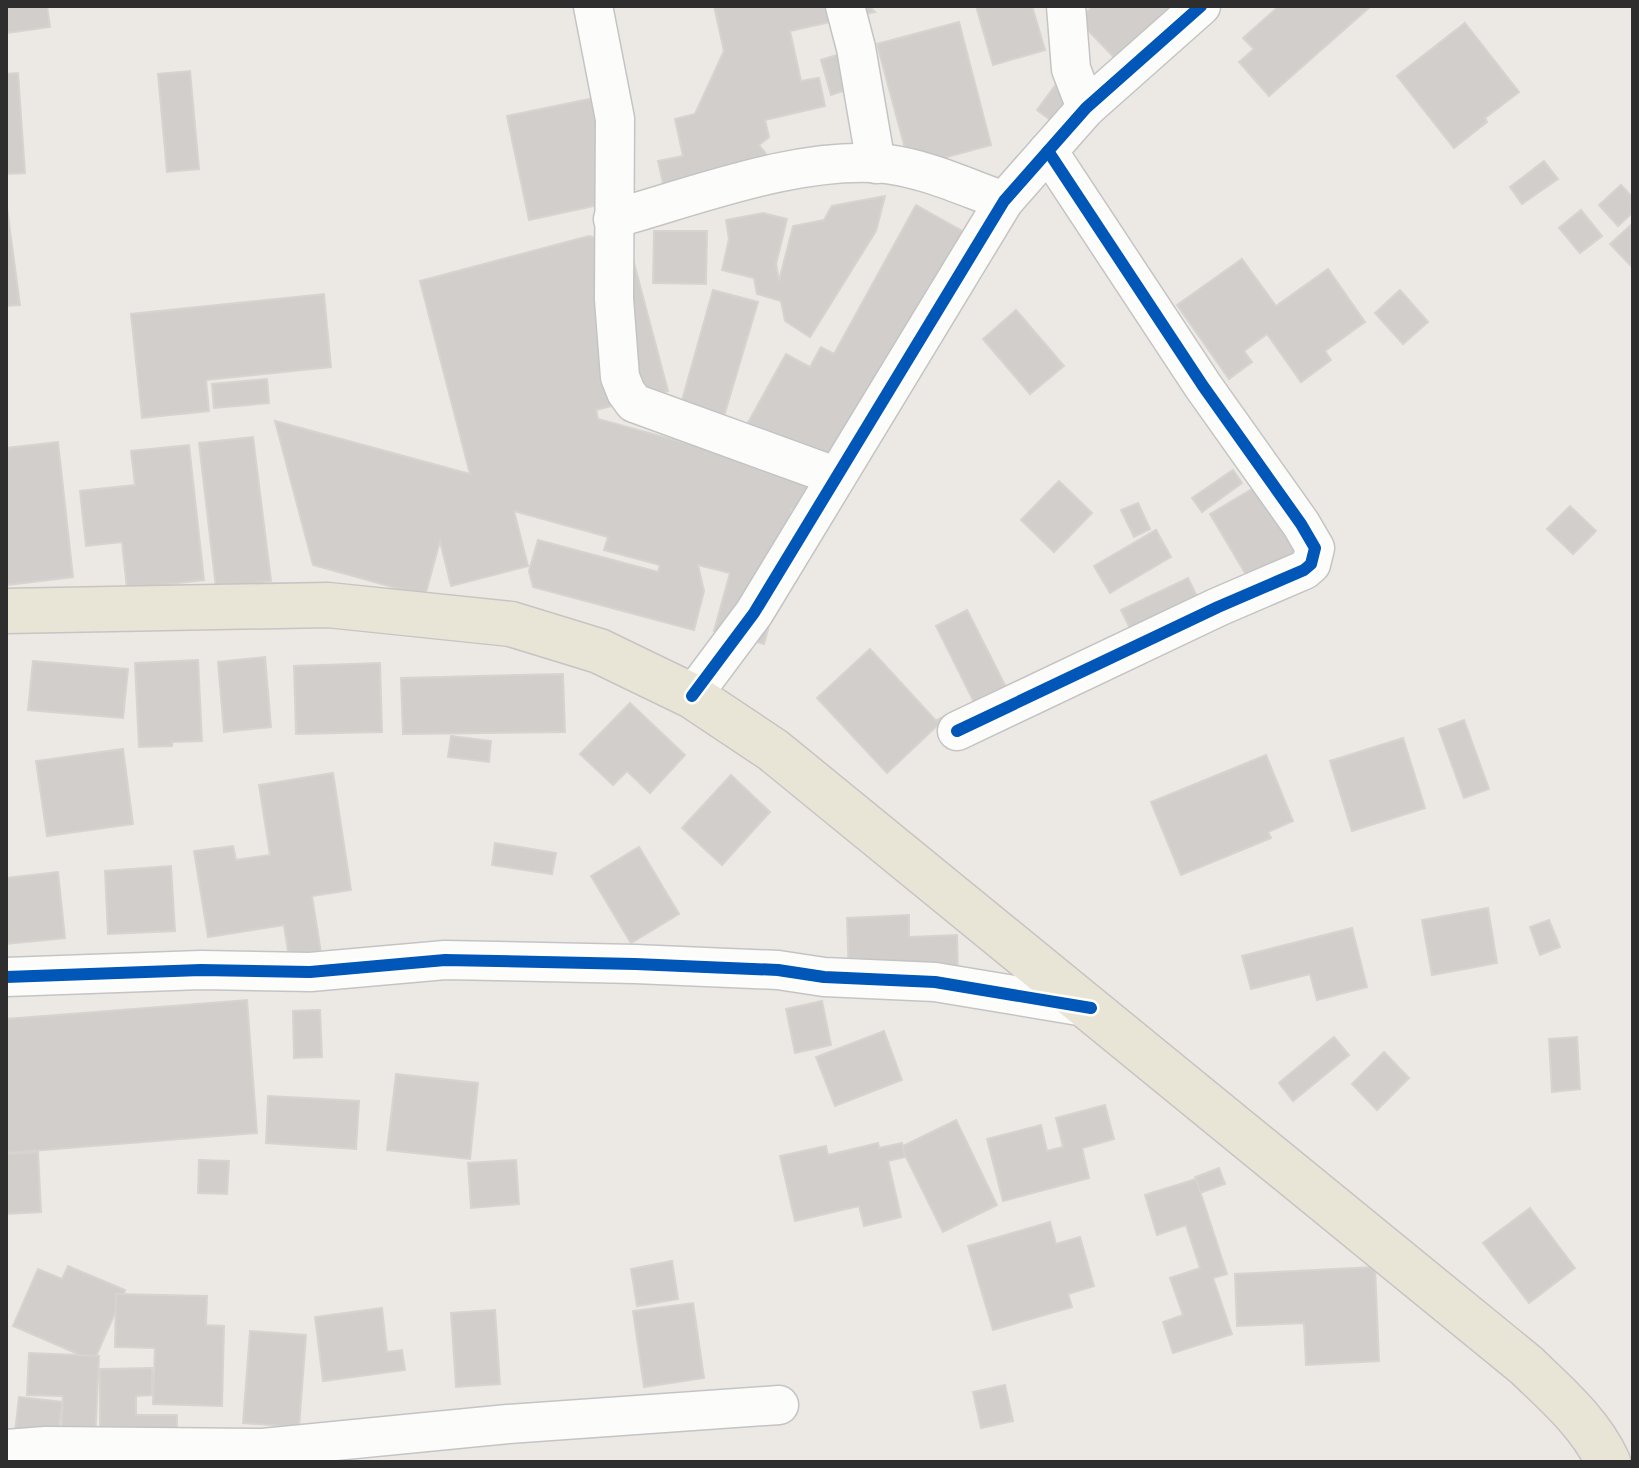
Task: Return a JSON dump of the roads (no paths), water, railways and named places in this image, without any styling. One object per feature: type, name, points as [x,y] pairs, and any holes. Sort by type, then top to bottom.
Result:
[{"type":"main road","points":[[6,611],[328,605],[511,624],[599,651],[692,696],[773,750],[1526,1365],[1568,1406],[1600,1444],[1608,1462]]},
{"type":"street","points":[[593,6],[615,119],[614,299],[620,377],[626,392],[634,403],[835,476]]},
{"type":"street","points":[[845,6],[856,48],[876,164]]},
{"type":"street","points":[[1066,6],[1071,69],[1086,108]]},
{"type":"street","points":[[692,696],[754,613],[1004,201],[1086,108],[1201,6]]},
{"type":"street","points":[[957,731],[1218,607],[1304,570],[1314,557],[1315,548],[1301,524],[1203,386],[1048,151]]},
{"type":"street","points":[[613,219],[783,171],[839,164],[876,164],[928,174],[1004,201]]},
{"type":"street","points":[[6,977],[201,970],[310,972],[445,960],[635,964],[778,970],[824,977],[935,982],[1091,1008]]},
{"type":"street","points":[[6,1449],[46,1446],[263,1448],[508,1424],[779,1405]]}]
